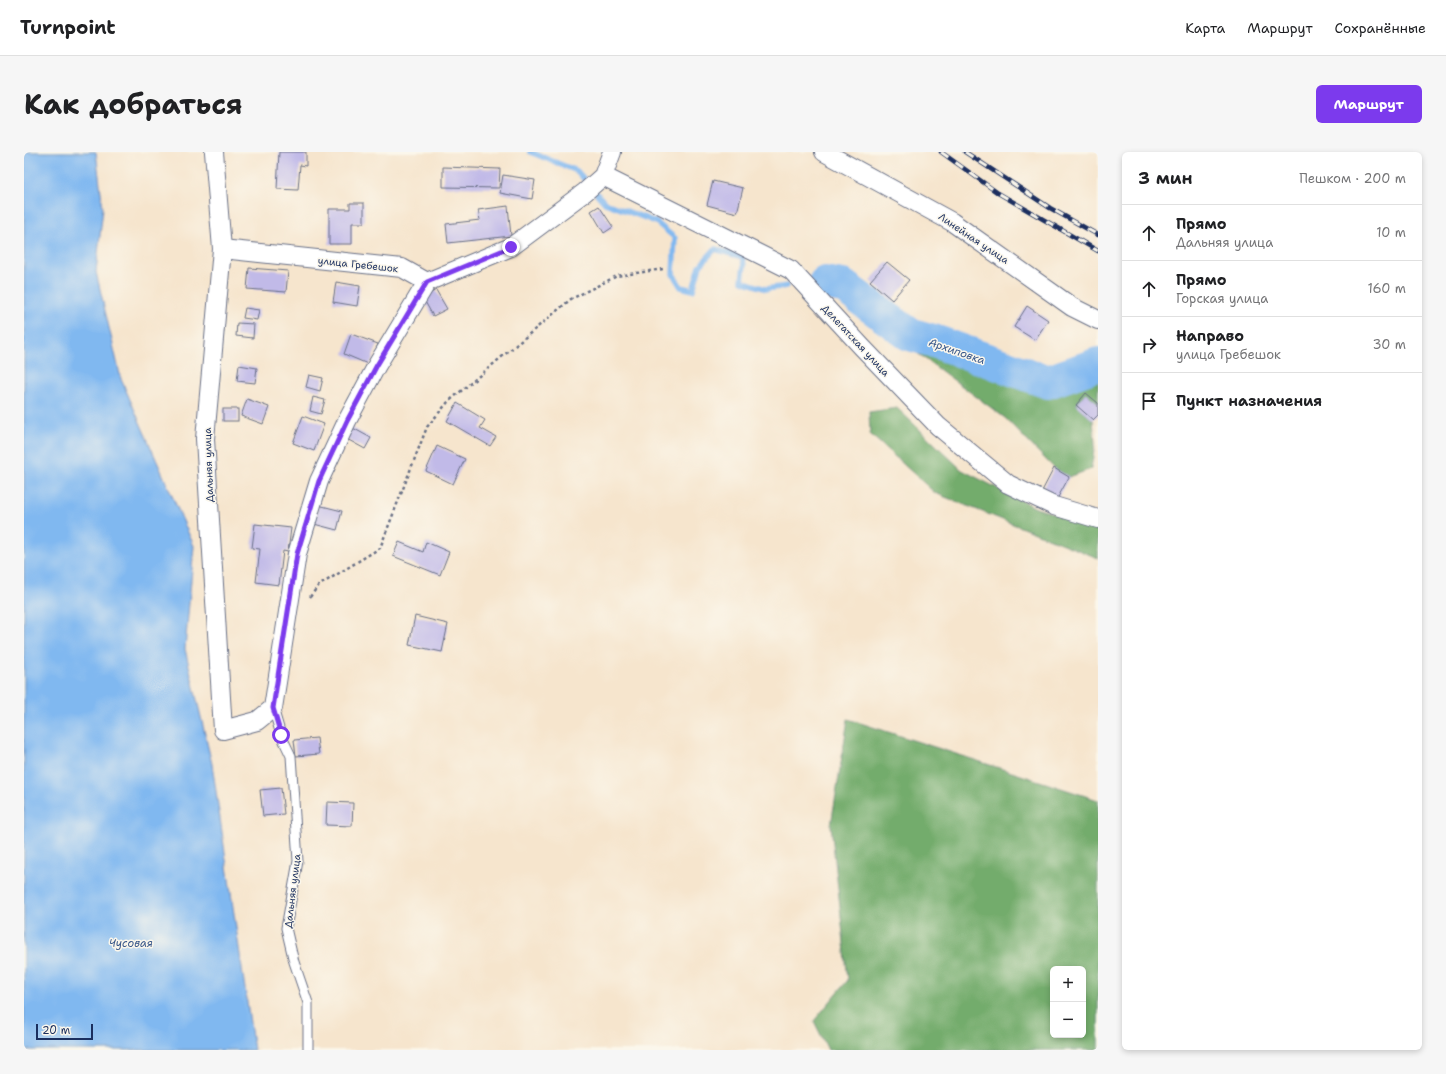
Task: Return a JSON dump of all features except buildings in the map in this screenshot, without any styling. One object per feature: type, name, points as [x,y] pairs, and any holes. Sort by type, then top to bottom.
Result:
[{"type":"street","name":"Дальняя улица","points":[[214,152],[222,249],[205,439],[222,730],[257,721],[273,708]]},
{"type":"street","points":[[273,708],[297,554],[319,481],[347,421],[427,282],[511,247],[585,192],[603,176],[612,152]]},
{"type":"street","name":"Линейная улица","points":[[824,152],[952,222],[1072,307],[1095,317]]},
{"type":"street","name":"Делегатская улица","points":[[603,176],[791,270],[938,426],[1008,484],[1054,506],[1098,519]]},
{"type":"street","name":"улица Гребешок","points":[[222,249],[402,268],[427,282]]},
{"type":"lane","name":"Дальняя улица","points":[[273,708],[281,735],[291,756],[298,861],[286,928],[294,962],[308,1003],[308,1050]]},
{"type":"path","points":[[309,598],[318,586],[380,548],[428,427],[448,402],[571,299],[617,276],[663,270]]},
{"type":"green space","points":[[860,290],[933,331],[1023,365],[1053,374],[1098,358],[1098,403],[1086,393],[1076,405],[1093,420],[1095,444],[1091,469],[1069,477],[1054,468],[1005,418],[905,344],[846,306]]},
{"type":"green space","points":[[897,408],[962,470],[1036,508],[1098,527],[1098,558],[935,493],[870,434],[869,412]]},
{"type":"green space","points":[[848,719],[1098,800],[1098,1050],[828,1050],[814,1021],[848,980],[831,825]]},
{"type":"water","name":"Чусовая","points":[[24,152],[96,152],[103,208],[96,272],[121,379],[194,546],[185,649],[212,764],[254,1050],[24,1050]]},
{"type":"waterway","name":"Архиповка","points":[[530,152],[577,171],[605,203],[656,222],[675,238],[673,274],[681,287],[693,290],[700,266],[715,249],[742,257],[744,265],[742,281],[766,289],[787,286]]},
{"type":"waterway","name":"Архиповка","points":[[825,283],[843,286],[909,334],[934,341],[1048,382],[1098,364]]},
{"type":"railway","points":[[941,152],[998,193],[1098,251]]},
{"type":"railway","points":[[965,152],[1050,208],[1098,235]]},
{"type":"route","points":[[281,735],[273,708],[297,554],[319,481],[347,421],[377,365],[427,282],[511,247]]}]
